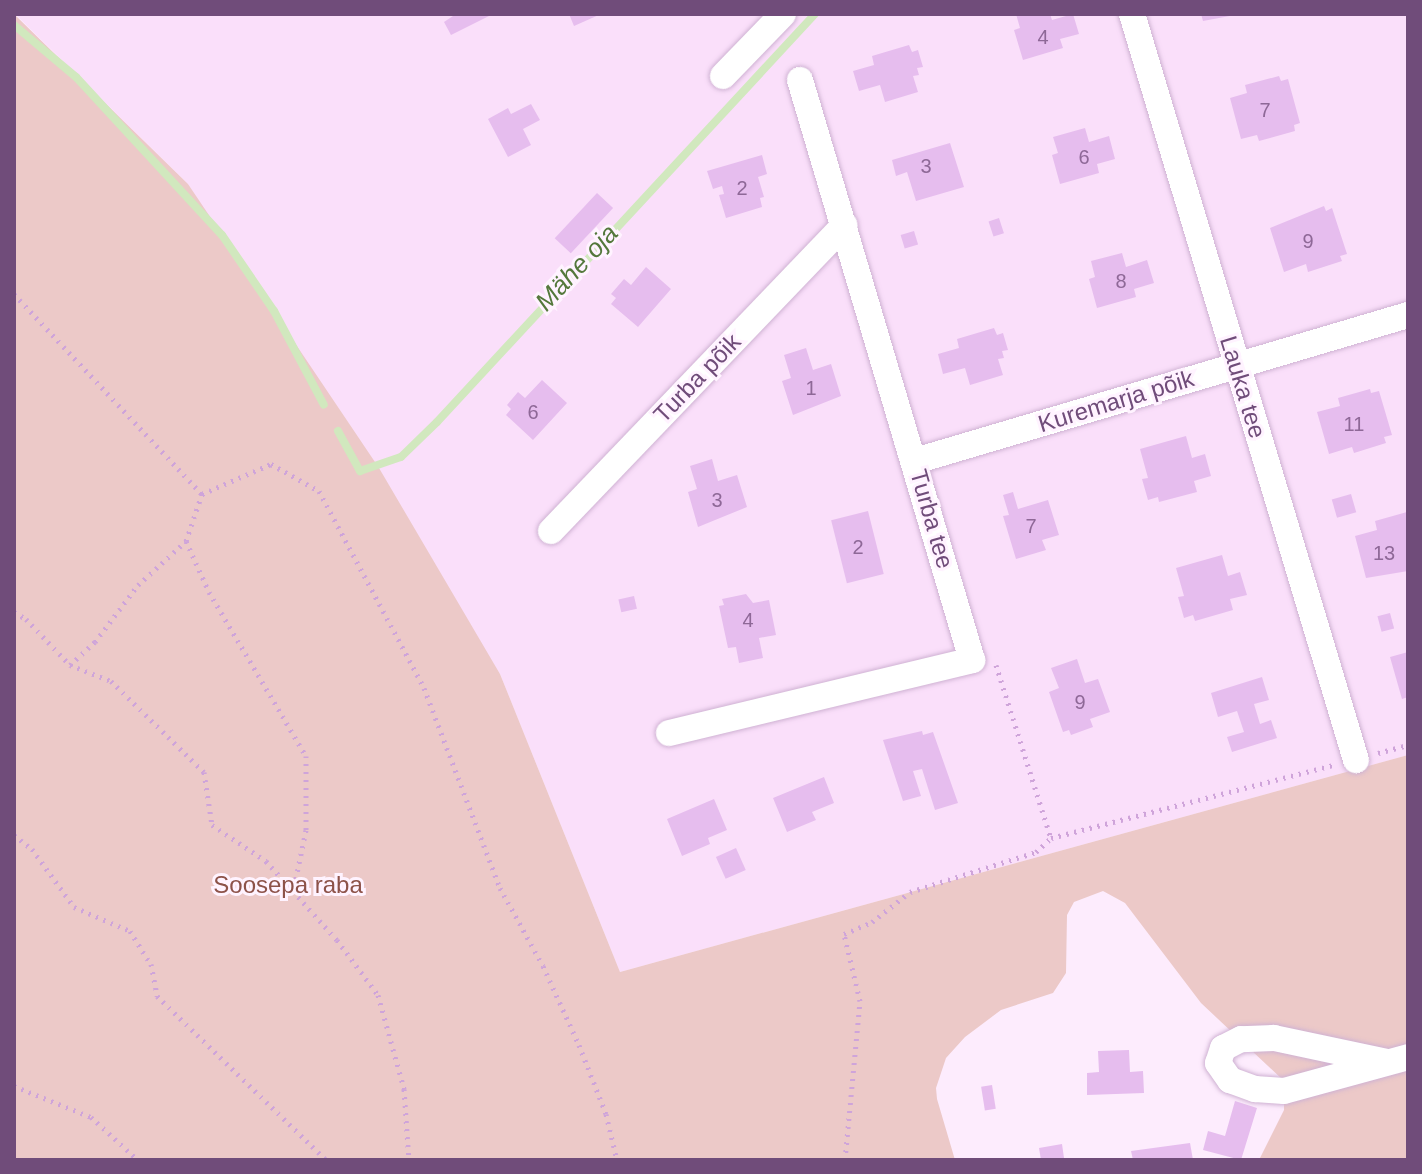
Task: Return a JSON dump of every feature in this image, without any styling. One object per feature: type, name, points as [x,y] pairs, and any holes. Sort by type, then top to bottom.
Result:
[{"type":"street","points":[[723,76],[783,14]]},
{"type":"street","name":"Lauka tee","points":[[1132,14],[1356,760]]},
{"type":"street","name":"Turba tee","points":[[669,733],[972,660],[800,80]]},
{"type":"street","name":"Turba põik","points":[[551,531],[844,225]]},
{"type":"street","name":"Kuremarja põik","points":[[915,461],[1408,315]]},
{"type":"street","points":[[1274,1038],[1398,1059],[1284,1091],[1255,1089],[1230,1080],[1218,1063],[1223,1048],[1241,1039],[1274,1038]]},
{"type":"path","points":[[14,294],[202,494]]},
{"type":"path","points":[[70,665],[95,642],[138,585],[186,541],[202,494],[271,464],[319,491],[424,688],[500,888],[543,966],[579,1045],[606,1114],[617,1160]]},
{"type":"path","points":[[186,541],[209,592],[306,756],[306,830],[293,893]]},
{"type":"path","points":[[14,612],[26,619],[70,665],[111,681],[204,772],[212,825],[266,861],[337,940],[378,995],[404,1089],[409,1160]]},
{"type":"path","points":[[995,659],[1051,838]]},
{"type":"path","points":[[845,1160],[860,1001],[844,934],[872,922],[910,892],[1036,852],[1051,838],[1408,745]]},
{"type":"path","points":[[14,835],[32,849],[74,907],[130,931],[151,964],[157,996],[326,1160]]},
{"type":"path","points":[[14,1086],[91,1117],[138,1160]]},
{"type":"shaded area","points":[[15,14],[1408,14],[1408,755],[620,972],[500,674],[188,184]]},
{"type":"green space","name":"Soosepa raba","points":[[14,14],[188,184],[379,468],[500,674],[620,972],[1408,755],[1408,1160],[1259,1160],[1284,1110],[1284,1081],[1201,1003],[1125,903],[1103,891],[1074,902],[1067,915],[1066,973],[1053,993],[1001,1010],[965,1037],[946,1058],[936,1088],[955,1160],[14,1160]]},
{"type":"building","points":[[456,14],[493,14],[451,35],[444,22]]},
{"type":"building","points":[[569,14],[601,14],[574,26]]},
{"type":"building","points":[[1016,14],[1050,14],[1052,20],[1073,14],[1079,34],[1060,39],[1063,48],[1023,60],[1014,30],[1020,28]]},
{"type":"building","points":[[1201,14],[1235,14],[1235,15],[1203,21]]},
{"type":"building","points":[[909,45],[912,52],[918,50],[923,67],[917,68],[919,75],[913,76],[918,92],[885,102],[880,85],[859,91],[853,71],[874,65],[872,56]]},
{"type":"building","points":[[1279,76],[1281,81],[1288,79],[1300,123],[1294,125],[1295,131],[1259,141],[1257,135],[1241,139],[1230,98],[1247,93],[1245,85]]},
{"type":"building","points":[[531,104],[540,120],[523,129],[531,145],[508,157],[488,119],[508,108],[511,114]]},
{"type":"building","points":[[1085,128],[1089,142],[1109,136],[1115,159],[1097,164],[1099,173],[1060,184],[1052,155],[1058,153],[1053,137]]},
{"type":"building","points":[[950,143],[964,187],[916,201],[907,172],[896,176],[892,160]]},
{"type":"building","points":[[762,155],[767,174],[758,177],[764,197],[760,198],[762,207],[726,218],[719,195],[724,194],[722,186],[713,189],[707,171]]},
{"type":"building","points":[[597,193],[613,208],[571,253],[555,238]]},
{"type":"building","points":[[1324,206],[1326,211],[1332,208],[1347,254],[1340,256],[1342,261],[1308,272],[1306,264],[1284,272],[1270,228]]},
{"type":"building","points":[[999,218],[1004,233],[993,237],[989,221]]},
{"type":"building","points":[[914,231],[918,244],[905,248],[901,235]]},
{"type":"building","points":[[1122,253],[1126,267],[1147,260],[1154,283],[1134,289],[1136,297],[1097,308],[1089,279],[1095,277],[1091,261]]},
{"type":"building","points":[[646,267],[671,289],[638,327],[611,304],[616,298],[611,294],[624,279],[631,285]]},
{"type":"building","points":[[994,328],[997,335],[1003,333],[1008,350],[1002,351],[1004,358],[998,359],[1003,375],[970,385],[965,368],[943,374],[938,354],[959,348],[957,339]]},
{"type":"building","points":[[806,348],[813,370],[831,364],[841,396],[793,415],[782,381],[791,378],[784,355]]},
{"type":"building","points":[[542,380],[567,403],[533,440],[506,415],[511,409],[507,405],[518,392],[525,398]]},
{"type":"building","points":[[1370,389],[1371,393],[1379,391],[1392,435],[1384,437],[1386,443],[1354,453],[1352,447],[1329,454],[1317,412],[1340,406],[1338,398]]},
{"type":"building","points":[[1186,436],[1192,458],[1205,454],[1211,476],[1194,481],[1197,492],[1159,502],[1158,497],[1148,500],[1142,479],[1148,478],[1140,449]]},
{"type":"building","points":[[712,459],[718,481],[737,475],[747,507],[698,527],[688,492],[697,489],[690,466]]},
{"type":"building","points":[[1013,492],[1018,509],[1048,500],[1059,535],[1042,540],[1046,550],[1016,559],[1003,516],[1009,515],[1003,495]]},
{"type":"building","points":[[1351,494],[1356,512],[1337,518],[1332,500]]},
{"type":"building","points":[[868,511],[884,574],[847,583],[831,520]]},
{"type":"building","points":[[1407,512],[1408,571],[1366,578],[1355,536],[1377,530],[1375,521]]},
{"type":"building","points":[[1222,555],[1228,576],[1240,572],[1247,595],[1230,599],[1233,610],[1195,621],[1193,615],[1184,618],[1178,597],[1184,596],[1176,568]]},
{"type":"building","points":[[746,594],[753,603],[769,600],[776,635],[759,638],[763,658],[739,663],[736,647],[728,648],[719,606],[724,605],[722,599]]},
{"type":"building","points":[[634,596],[637,609],[621,612],[618,600]]},
{"type":"building","points":[[1390,613],[1394,628],[1382,632],[1377,616]]},
{"type":"building","points":[[1408,652],[1408,697],[1402,699],[1390,657]]},
{"type":"building","points":[[1077,659],[1085,683],[1098,679],[1110,712],[1090,719],[1093,727],[1071,735],[1069,730],[1063,732],[1049,692],[1059,688],[1051,668]]},
{"type":"building","points":[[1262,677],[1269,700],[1254,704],[1260,724],[1271,720],[1277,738],[1232,752],[1227,737],[1244,732],[1237,711],[1218,717],[1211,693]]},
{"type":"building","points":[[922,731],[923,735],[933,732],[958,803],[935,810],[922,769],[913,771],[921,796],[903,801],[883,740]]},
{"type":"building","points":[[824,777],[834,803],[812,812],[816,820],[787,832],[773,798]]},
{"type":"building","points":[[714,799],[727,830],[708,838],[710,844],[682,856],[667,819]]},
{"type":"building","points":[[736,848],[746,870],[726,879],[716,857]]},
{"type":"building","points":[[1129,1050],[1130,1072],[1143,1071],[1144,1093],[1087,1095],[1087,1073],[1099,1072],[1098,1051]]},
{"type":"building","points":[[992,1085],[996,1109],[985,1110],[981,1087]]},
{"type":"building","points":[[1235,1101],[1257,1108],[1241,1160],[1203,1150],[1208,1131],[1225,1136]]},
{"type":"building","points":[[1190,1143],[1193,1160],[1133,1160],[1131,1151]]},
{"type":"building","points":[[1062,1144],[1064,1158],[1041,1160],[1039,1148]]},
{"type":"waterway","name":"Mähe oja","points":[[338,431],[360,471],[401,457],[437,422],[815,14]]},
{"type":"waterway","name":"Mähe oja","points":[[14,25],[76,77],[222,235],[274,311],[324,405]]}]
